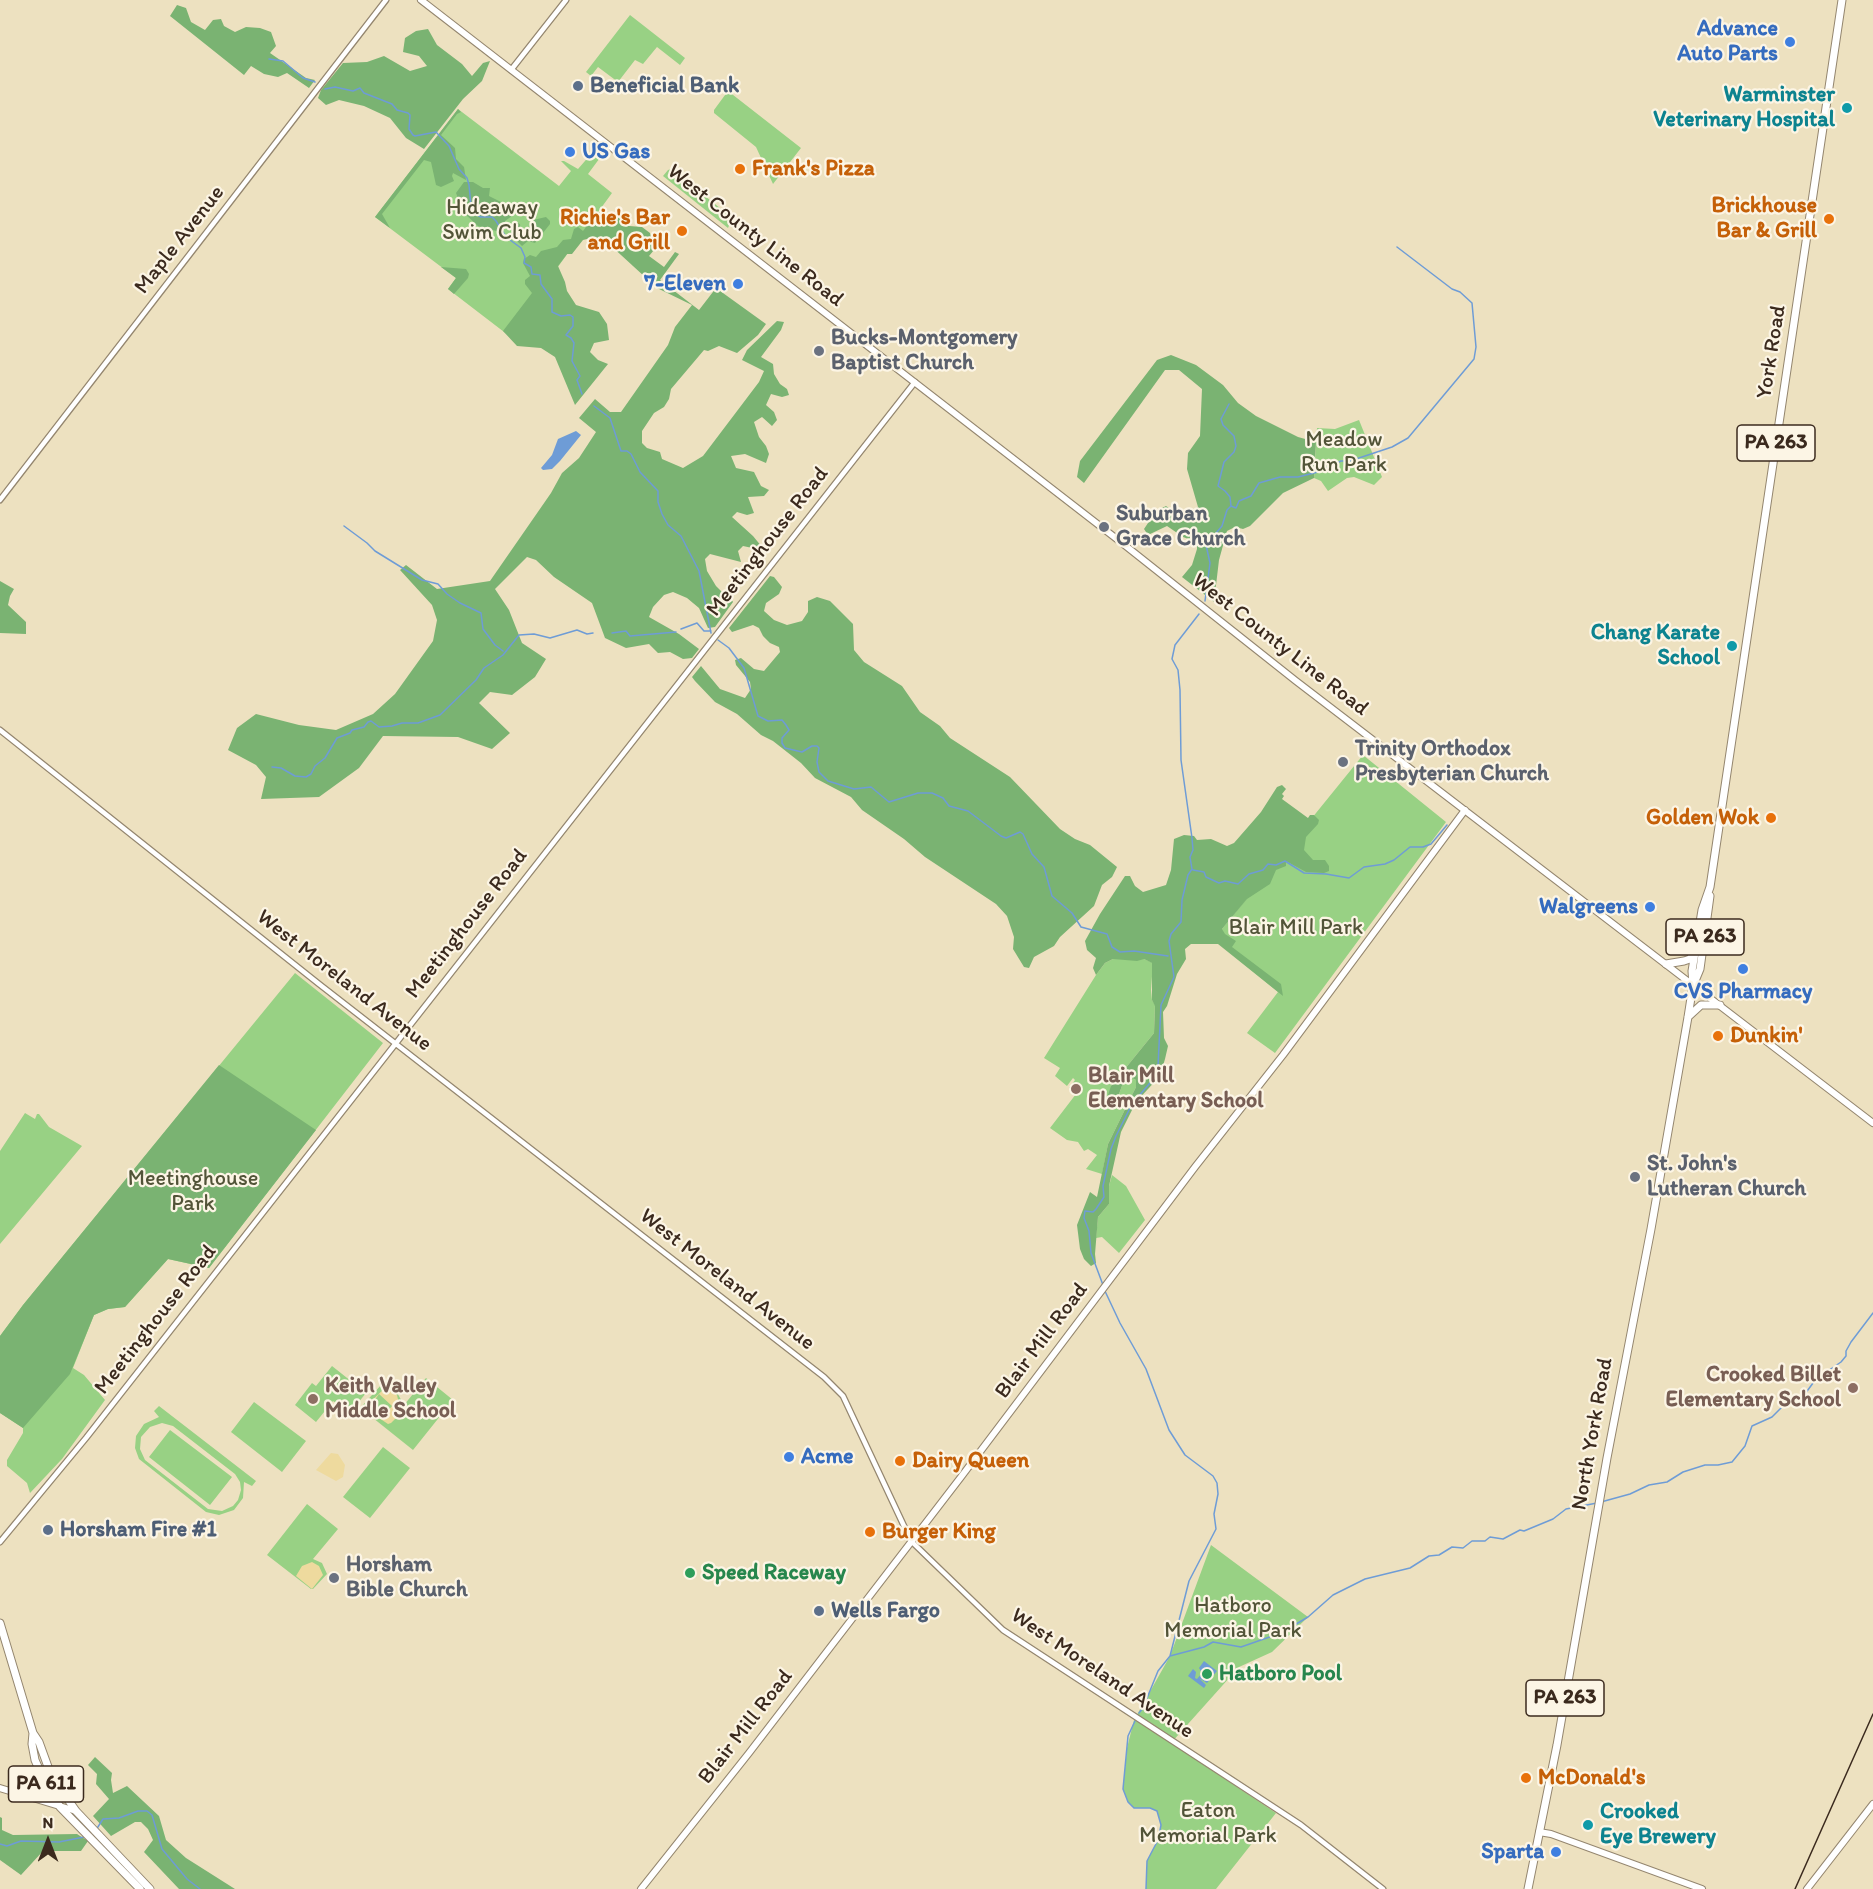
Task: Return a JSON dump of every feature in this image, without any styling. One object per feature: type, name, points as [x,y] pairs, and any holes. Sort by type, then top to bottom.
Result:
[{"type":"highway","name":"York Road","points":[[1693,985],[1700,969],[1710,887],[1842,0]]},
{"type":"highway","name":"York Road","points":[[1693,985],[1692,971],[1702,910],[1710,887]]},
{"type":"highway","points":[[1666,964],[1690,959],[1697,948]]},
{"type":"highway","name":"North York Road","points":[[1528,1889],[1557,1745],[1600,1493],[1693,985]]},
{"type":"highway","points":[[1688,1017],[1701,1005],[1720,1005]]},
{"type":"highway","name":"PA 611","points":[[0,1623],[33,1732],[51,1775],[85,1827]]},
{"type":"highway","name":"PA 611","points":[[33,1732],[32,1744],[35,1760],[60,1807],[85,1827],[150,1889]]},
{"type":"highway","name":"PA 611","points":[[101,1842],[140,1889]]},
{"type":"main road","name":"West County Line Road","points":[[421,0],[915,382],[1215,619],[1873,1123]]},
{"type":"main road","name":"Blair Mill Road","points":[[641,1889],[961,1478],[1465,810]]},
{"type":"main road","points":[[0,1788],[76,1811]]},
{"type":"main road","points":[[1807,1889],[1873,1804]]},
{"type":"main road","points":[[1539,1832],[1551,1834],[1702,1889]]},
{"type":"street","name":"Maple Avenue","points":[[0,500],[386,0]]},
{"type":"street","points":[[511,70],[566,0]]},
{"type":"street","name":"Meetinghouse Road","points":[[0,1542],[86,1438],[915,382]]},
{"type":"street","name":"West Moreland Avenue","points":[[0,730],[395,1043],[834,1385],[843,1396],[910,1541],[1003,1630],[1292,1819],[1383,1889]]},
{"type":"green space","points":[[177,5],[186,8],[191,22],[205,30],[213,20],[221,19],[224,26],[235,32],[246,27],[271,32],[276,46],[270,53],[306,78],[315,80],[309,88],[287,73],[278,77],[264,74],[251,66],[244,75],[170,16]]},
{"type":"green space","points":[[630,15],[685,58],[680,65],[657,47],[643,64],[635,60],[618,82],[598,67],[591,76],[586,72]]},
{"type":"green space","points":[[428,29],[437,45],[462,64],[472,76],[483,63],[490,61],[482,81],[463,99],[424,149],[406,138],[390,118],[364,106],[339,100],[326,105],[318,98],[321,90],[343,63],[367,62],[384,56],[410,71],[427,66],[419,56],[403,52],[405,38],[416,31]]},
{"type":"green space","points":[[728,91],[801,148],[773,184],[756,147],[714,113]]},
{"type":"green space","name":"Hideaway Swim Club","points":[[458,109],[559,186],[571,171],[561,161],[578,169],[598,146],[605,151],[588,174],[612,193],[508,335],[448,289],[456,278],[375,217]]},
{"type":"green space","points":[[458,109],[461,112],[441,135],[455,148],[456,159],[464,167],[466,180],[453,173],[454,181],[441,187],[436,185],[431,162],[424,160],[382,214],[390,228],[375,217]]},
{"type":"green space","points":[[671,169],[730,216],[731,221],[728,228],[663,176]]},
{"type":"green space","points":[[464,182],[473,182],[483,188],[490,188],[489,196],[512,211],[512,216],[505,221],[503,230],[500,232],[478,226],[464,213],[456,193]]},
{"type":"green space","points":[[597,212],[618,217],[629,226],[642,227],[650,233],[654,250],[649,256],[664,267],[675,252],[679,254],[660,280],[699,310],[716,288],[766,324],[758,335],[737,353],[719,346],[708,351],[704,350],[671,389],[664,407],[654,413],[642,431],[642,443],[647,448],[660,452],[662,459],[683,468],[703,456],[759,382],[764,371],[742,360],[747,350],[777,321],[784,322],[781,330],[761,357],[773,364],[774,374],[780,384],[787,389],[789,395],[782,397],[771,394],[766,405],[774,412],[777,420],[772,426],[762,417],[754,422],[759,437],[769,454],[766,463],[745,454],[731,456],[736,468],[754,472],[761,486],[769,490],[764,496],[748,497],[754,513],[747,515],[737,512],[732,517],[762,547],[757,549],[743,546],[738,551],[741,562],[710,554],[705,559],[707,571],[716,586],[733,602],[715,627],[708,628],[699,608],[687,598],[673,592],[664,595],[653,607],[649,617],[679,634],[699,649],[692,658],[683,659],[670,652],[658,653],[649,644],[626,648],[605,638],[592,603],[554,577],[536,560],[527,557],[495,589],[509,610],[522,643],[546,659],[535,677],[512,695],[490,692],[479,703],[510,733],[492,749],[458,737],[383,736],[359,768],[319,797],[261,799],[266,777],[256,765],[228,750],[237,728],[256,714],[299,725],[336,730],[373,714],[395,694],[433,641],[437,620],[432,605],[400,570],[406,565],[437,589],[490,581],[551,493],[562,473],[579,458],[596,432],[579,418],[595,399],[610,412],[621,412],[668,345],[675,327],[692,305],[657,288],[609,244],[591,238],[583,240],[572,254],[567,254],[558,266],[567,291],[576,305],[599,312],[607,324],[609,340],[594,343],[590,352],[598,360],[608,364],[575,405],[555,357],[541,348],[517,346],[503,331],[532,293],[525,284],[525,280],[530,276],[523,263],[524,259],[530,255],[536,257],[541,251],[557,247],[563,240],[571,239],[574,229],[578,227],[583,231]]},
{"type":"green space","points":[[546,217],[550,224],[535,243],[528,241],[522,246],[514,238],[512,226],[514,222],[520,224],[521,236],[527,238],[534,227],[533,220]]},
{"type":"green space","points":[[441,267],[466,269],[469,274],[454,294],[448,289],[456,278]]},
{"type":"green space","points":[[1171,355],[1196,365],[1223,385],[1238,403],[1256,416],[1298,437],[1316,442],[1314,478],[1283,493],[1250,526],[1243,529],[1235,527],[1227,531],[1219,560],[1214,602],[1182,577],[1192,565],[1197,542],[1183,537],[1167,526],[1148,535],[1144,529],[1156,511],[1166,506],[1177,514],[1191,512],[1198,507],[1187,469],[1188,453],[1200,436],[1202,389],[1179,370],[1165,370],[1084,483],[1077,477],[1080,461],[1157,360]]},
{"type":"green space","name":"Meadow Run Park","points":[[1359,420],[1382,477],[1374,485],[1354,477],[1347,478],[1328,491],[1321,481],[1314,478],[1317,428],[1335,429]]},
{"type":"green space","points":[[770,576],[774,577],[782,587],[779,594],[766,603],[764,611],[774,620],[787,625],[802,621],[808,612],[808,601],[817,597],[830,601],[853,624],[854,650],[864,662],[902,686],[920,712],[940,726],[950,738],[1010,777],[1060,829],[1090,845],[1117,867],[1112,877],[1102,885],[1094,906],[1060,937],[1054,946],[1034,957],[1029,968],[1024,967],[1013,949],[1014,937],[1007,916],[996,904],[925,857],[904,839],[862,810],[851,797],[815,778],[801,763],[773,741],[761,735],[737,714],[715,702],[692,677],[701,666],[720,689],[745,698],[751,689],[750,682],[736,665],[735,660],[741,658],[754,669],[764,671],[780,652],[779,647],[770,643],[759,628],[753,625],[732,632],[729,628]]},
{"type":"green space","points":[[0,581],[14,589],[8,605],[26,622],[26,634],[0,633]]},
{"type":"green space","name":"Blair Mill Park","points":[[1363,755],[1446,822],[1275,1053],[1247,1033],[1278,992],[1224,948],[1222,929]]},
{"type":"green space","points":[[1282,785],[1286,789],[1282,794],[1284,796],[1282,799],[1308,818],[1314,815],[1319,820],[1306,837],[1304,850],[1313,860],[1325,860],[1329,871],[1306,872],[1286,861],[1286,866],[1276,870],[1270,884],[1247,899],[1222,929],[1225,934],[1236,941],[1232,947],[1281,984],[1283,996],[1218,944],[1191,944],[1185,949],[1186,959],[1177,974],[1163,1012],[1164,1038],[1168,1046],[1160,1076],[1136,1102],[1121,1132],[1109,1186],[1109,1204],[1098,1217],[1096,1263],[1091,1266],[1084,1259],[1080,1249],[1077,1225],[1090,1192],[1097,1197],[1108,1144],[1136,1087],[1136,1080],[1130,1077],[1123,1083],[1119,1094],[1112,1101],[1109,1100],[1108,1095],[1111,1086],[1154,1033],[1155,1006],[1152,1000],[1152,963],[1144,959],[1137,961],[1113,959],[1105,963],[1096,975],[1093,968],[1096,958],[1087,950],[1085,941],[1125,876],[1130,876],[1135,886],[1143,892],[1166,885],[1171,870],[1174,839],[1184,835],[1194,836],[1197,840],[1211,839],[1227,846],[1234,843],[1261,812],[1277,787]]},
{"type":"green space","points":[[1113,959],[1144,959],[1153,963],[1151,990],[1155,1005],[1154,1033],[1111,1086],[1119,1094],[1123,1083],[1130,1077],[1136,1080],[1136,1087],[1108,1144],[1102,1174],[1086,1169],[1097,1155],[1088,1149],[1084,1151],[1078,1142],[1067,1140],[1050,1128],[1076,1094],[1069,1088],[1075,1080],[1073,1078],[1067,1086],[1055,1076],[1060,1068],[1044,1058],[1096,975],[1105,963]]},
{"type":"green space","name":"Meetinghouse Park","points":[[295,973],[383,1043],[209,1268],[168,1259],[125,1307],[108,1309],[94,1315],[73,1368],[84,1375],[105,1400],[62,1459],[30,1493],[27,1483],[7,1466],[7,1460],[23,1433],[23,1428],[0,1413],[0,1336]]},
{"type":"green space","name":"Meetinghouse Park","points":[[219,1065],[316,1130],[209,1268],[168,1259],[125,1307],[108,1309],[94,1315],[70,1374],[23,1428],[0,1413],[0,1336]]},
{"type":"green space","points":[[25,1113],[35,1119],[39,1114],[49,1127],[82,1146],[0,1244],[0,1151]]},
{"type":"green space","points":[[1112,1175],[1126,1186],[1145,1220],[1119,1253],[1102,1237],[1096,1238],[1098,1217],[1109,1204],[1109,1186]]},
{"type":"green space","points":[[332,1366],[366,1393],[350,1413],[333,1401],[316,1422],[295,1405],[312,1383],[316,1386]]},
{"type":"green space","points":[[426,1378],[453,1400],[413,1450],[363,1410],[362,1406],[382,1384],[395,1389],[404,1405]]},
{"type":"green space","points":[[254,1402],[306,1441],[282,1472],[231,1432]]},
{"type":"green space","points":[[159,1406],[256,1481],[252,1486],[244,1482],[243,1498],[234,1510],[219,1515],[206,1512],[139,1459],[135,1448],[136,1436],[144,1424],[159,1417],[154,1411]],"holes":[[[162,1423],[173,1426],[235,1474],[240,1482],[241,1490],[233,1506],[222,1511],[208,1509],[145,1460],[140,1449],[141,1437],[150,1427]]]},
{"type":"green space","points":[[170,1430],[232,1477],[210,1505],[149,1457]]},
{"type":"green space","points":[[383,1447],[410,1468],[370,1518],[343,1497]]},
{"type":"green space","points":[[307,1504],[338,1529],[313,1559],[322,1563],[327,1574],[313,1589],[267,1555]]},
{"type":"green space","points":[[1211,1545],[1308,1617],[1272,1652],[1239,1667],[1171,1743],[1276,1813],[1216,1889],[1146,1889],[1147,1861],[1158,1840],[1161,1825],[1157,1811],[1150,1808],[1134,1808],[1128,1802],[1123,1789],[1127,1748],[1134,1720],[1170,1656]]},
{"type":"green space","points":[[95,1757],[112,1773],[113,1793],[127,1786],[159,1816],[166,1840],[186,1858],[235,1889],[179,1889],[144,1852],[153,1840],[148,1829],[141,1822],[135,1822],[111,1836],[93,1816],[109,1799],[96,1784],[97,1774],[88,1765]]},
{"type":"green space","points":[[0,1817],[2,1818],[2,1830],[13,1835],[77,1834],[88,1841],[81,1851],[43,1851],[21,1875],[0,1860]]},
{"type":"sand","points":[[386,1387],[397,1395],[400,1408],[398,1416],[388,1424],[364,1408]],"holes":[[[379,1394],[392,1406],[382,1418],[369,1408]]]},
{"type":"sand","points":[[331,1453],[338,1454],[345,1465],[343,1477],[336,1481],[316,1470]]},
{"type":"sand","points":[[312,1562],[319,1566],[323,1575],[312,1589],[296,1576],[302,1566]]},
{"type":"water","points":[[576,431],[581,435],[560,461],[552,469],[543,470],[541,468],[552,455],[558,439]]},
{"type":"water","name":"Hatboro Pool","points":[[1204,1661],[1217,1671],[1207,1683],[1199,1678],[1206,1685],[1204,1688],[1188,1676],[1193,1669],[1197,1679],[1202,1673],[1199,1668]]},
{"type":"waterway","points":[[269,59],[283,61],[303,78],[315,82]]},
{"type":"waterway","points":[[325,89],[335,87],[353,91],[360,88],[364,93],[392,104],[397,110],[408,113],[410,115],[409,129],[413,135],[436,132],[449,146],[459,169],[467,178],[473,213],[481,217],[492,217],[506,237],[521,248],[525,257],[524,263],[531,267],[532,274],[540,275],[541,284],[552,299],[552,312],[561,316],[573,317],[573,326],[566,335],[574,343],[572,361],[580,376],[577,380],[582,394]]},
{"type":"waterway","points":[[1231,506],[1236,508],[1239,501],[1251,496],[1259,483],[1280,477],[1298,477],[1318,472],[1341,461],[1350,461],[1392,447],[1408,438],[1474,359],[1476,347],[1472,303],[1397,247]]},
{"type":"waterway","points":[[1205,601],[1210,563],[1206,545],[1222,526],[1227,510],[1231,506],[1230,497],[1218,486],[1224,462],[1234,452],[1236,446],[1234,436],[1223,425],[1221,419],[1229,404]]},
{"type":"waterway","points":[[594,406],[610,418],[621,451],[631,454],[640,472],[658,491],[658,502],[662,514],[668,525],[681,536],[699,571],[711,633]]},
{"type":"waterway","points":[[344,526],[375,551],[422,580],[438,584],[460,603],[481,613],[483,629],[495,645],[503,651]]},
{"type":"waterway","points":[[1103,1285],[1091,1253],[1089,1231],[1084,1218],[1085,1211],[1093,1212],[1104,1197],[1103,1186],[1116,1136],[1132,1104],[1155,1077],[1158,1066],[1161,1005],[1174,977],[1169,941],[1171,934],[1181,922],[1182,900],[1188,875],[1192,869],[1190,857],[1193,850],[1192,838],[1181,760],[1180,690],[1178,670],[1172,659],[1175,645],[1199,614]]},
{"type":"waterway","points":[[681,629],[697,623],[704,631],[711,631]]},
{"type":"waterway","points":[[272,767],[281,768],[295,776],[306,777],[325,758],[337,738],[364,727],[368,722],[371,721],[379,727],[392,726],[402,723],[418,723],[440,715],[476,680],[484,668],[503,655],[519,635],[534,634],[550,638],[577,630],[587,634],[593,633]]},
{"type":"waterway","points":[[612,633],[626,631],[630,636],[676,632]]},
{"type":"waterway","points":[[718,640],[729,648],[744,668],[758,716],[768,721],[782,720],[789,730],[782,738],[785,748],[802,752],[812,746],[817,746],[819,748],[817,762],[819,772],[828,781],[854,789],[871,787],[889,802],[918,793],[932,793],[943,798],[949,806],[968,811],[1001,836],[1006,838],[1020,832],[1032,854],[1044,867],[1052,896],[1072,913],[1081,927],[1107,934],[1112,947],[1120,952],[1134,951],[1168,956]]},
{"type":"waterway","points":[[1193,870],[1204,872],[1206,877],[1219,883],[1225,881],[1238,884],[1249,874],[1263,870],[1268,864],[1276,865],[1285,861],[1304,873],[1349,878],[1364,867],[1385,864],[1394,860],[1410,847],[1423,847],[1431,844],[1447,825]]},
{"type":"waterway","points":[[1104,1289],[1146,1369],[1169,1430],[1185,1455],[1213,1476],[1217,1483],[1218,1494],[1214,1514],[1216,1529],[1189,1581],[1170,1656]]},
{"type":"waterway","points":[[1601,1502],[1630,1494],[1649,1485],[1667,1482],[1683,1472],[1705,1465],[1732,1462],[1745,1446],[1752,1426],[1772,1417],[1783,1406],[1799,1402],[1816,1379],[1841,1362],[1851,1342],[1873,1313]]},
{"type":"waterway","points":[[1139,1713],[1158,1671],[1170,1656],[1204,1647],[1213,1642],[1241,1647],[1281,1633],[1308,1617],[1333,1595],[1365,1579],[1410,1568],[1429,1556],[1439,1555],[1452,1547],[1463,1548],[1472,1541],[1485,1541],[1490,1537],[1503,1539],[1520,1530],[1524,1531],[1553,1519],[1566,1509],[1597,1503]]},
{"type":"waterway","points":[[1135,1721],[1128,1736],[1123,1789],[1128,1802],[1134,1808],[1150,1808],[1157,1811],[1161,1825],[1158,1840],[1147,1861],[1146,1889]]},
{"type":"waterway","points":[[96,1830],[103,1819],[119,1818],[138,1811],[147,1811],[152,1815],[162,1849],[187,1879],[200,1889]]},
{"type":"waterway","points":[[0,1844],[7,1846],[21,1841],[59,1842],[84,1837]]},
{"type":"railway","points":[[1795,1889],[1873,1714]]},
{"type":"place","name":"Advance Auto Parts","points":[[1790,42]]},
{"type":"place","name":"Beneficial Bank","points":[[578,86]]},
{"type":"place","name":"Warminster Veterinary Hospital","points":[[1847,108]]},
{"type":"place","name":"US Gas","points":[[570,152]]},
{"type":"place","name":"Frank's Pizza","points":[[740,169]]},
{"type":"place","name":"Brickhouse Bar & Grill","points":[[1829,219]]},
{"type":"place","name":"Richie's Bar and Grill","points":[[682,231]]},
{"type":"place","name":"7-Eleven","points":[[738,284]]},
{"type":"place","name":"Bucks-Montgomery Baptist Church","points":[[819,351]]},
{"type":"place","name":"Suburban Grace Church","points":[[1104,527]]},
{"type":"place","name":"Chang Karate School","points":[[1732,646]]},
{"type":"place","name":"Trinity Orthodox Presbyterian Church","points":[[1343,762]]},
{"type":"place","name":"Golden Wok","points":[[1771,818]]},
{"type":"place","name":"Walgreens","points":[[1650,907]]},
{"type":"place","name":"CVS Pharmacy","points":[[1743,969]]},
{"type":"place","name":"Dunkin'","points":[[1718,1036]]},
{"type":"place","name":"Blair Mill Elementary School","points":[[1076,1089]]},
{"type":"place","name":"St. John's Lutheran Church","points":[[1635,1177]]},
{"type":"place","name":"Crooked Billet Elementary School","points":[[1853,1388]]},
{"type":"place","name":"Keith Valley Middle School","points":[[313,1399]]},
{"type":"place","name":"Acme","points":[[789,1457]]},
{"type":"place","name":"Dairy Queen","points":[[900,1461]]},
{"type":"place","name":"Horsham Fire #1","points":[[48,1530]]},
{"type":"place","name":"Burger King","points":[[870,1532]]},
{"type":"place","name":"Speed Raceway","points":[[690,1573]]},
{"type":"place","name":"Horsham Bible Church","points":[[334,1578]]},
{"type":"place","name":"Wells Fargo","points":[[819,1611]]},
{"type":"place","name":"Hatboro Pool","points":[[1207,1674]]},
{"type":"place","name":"McDonald's","points":[[1526,1778]]},
{"type":"place","name":"Crooked Eye Brewery","points":[[1588,1825]]},
{"type":"place","name":"Sparta","points":[[1556,1852]]},
{"type":"park label","name":"Hatboro Memorial Park","points":[[1233,1619]]},
{"type":"park label","name":"Eaton Memorial Park","points":[[1208,1824]]}]
